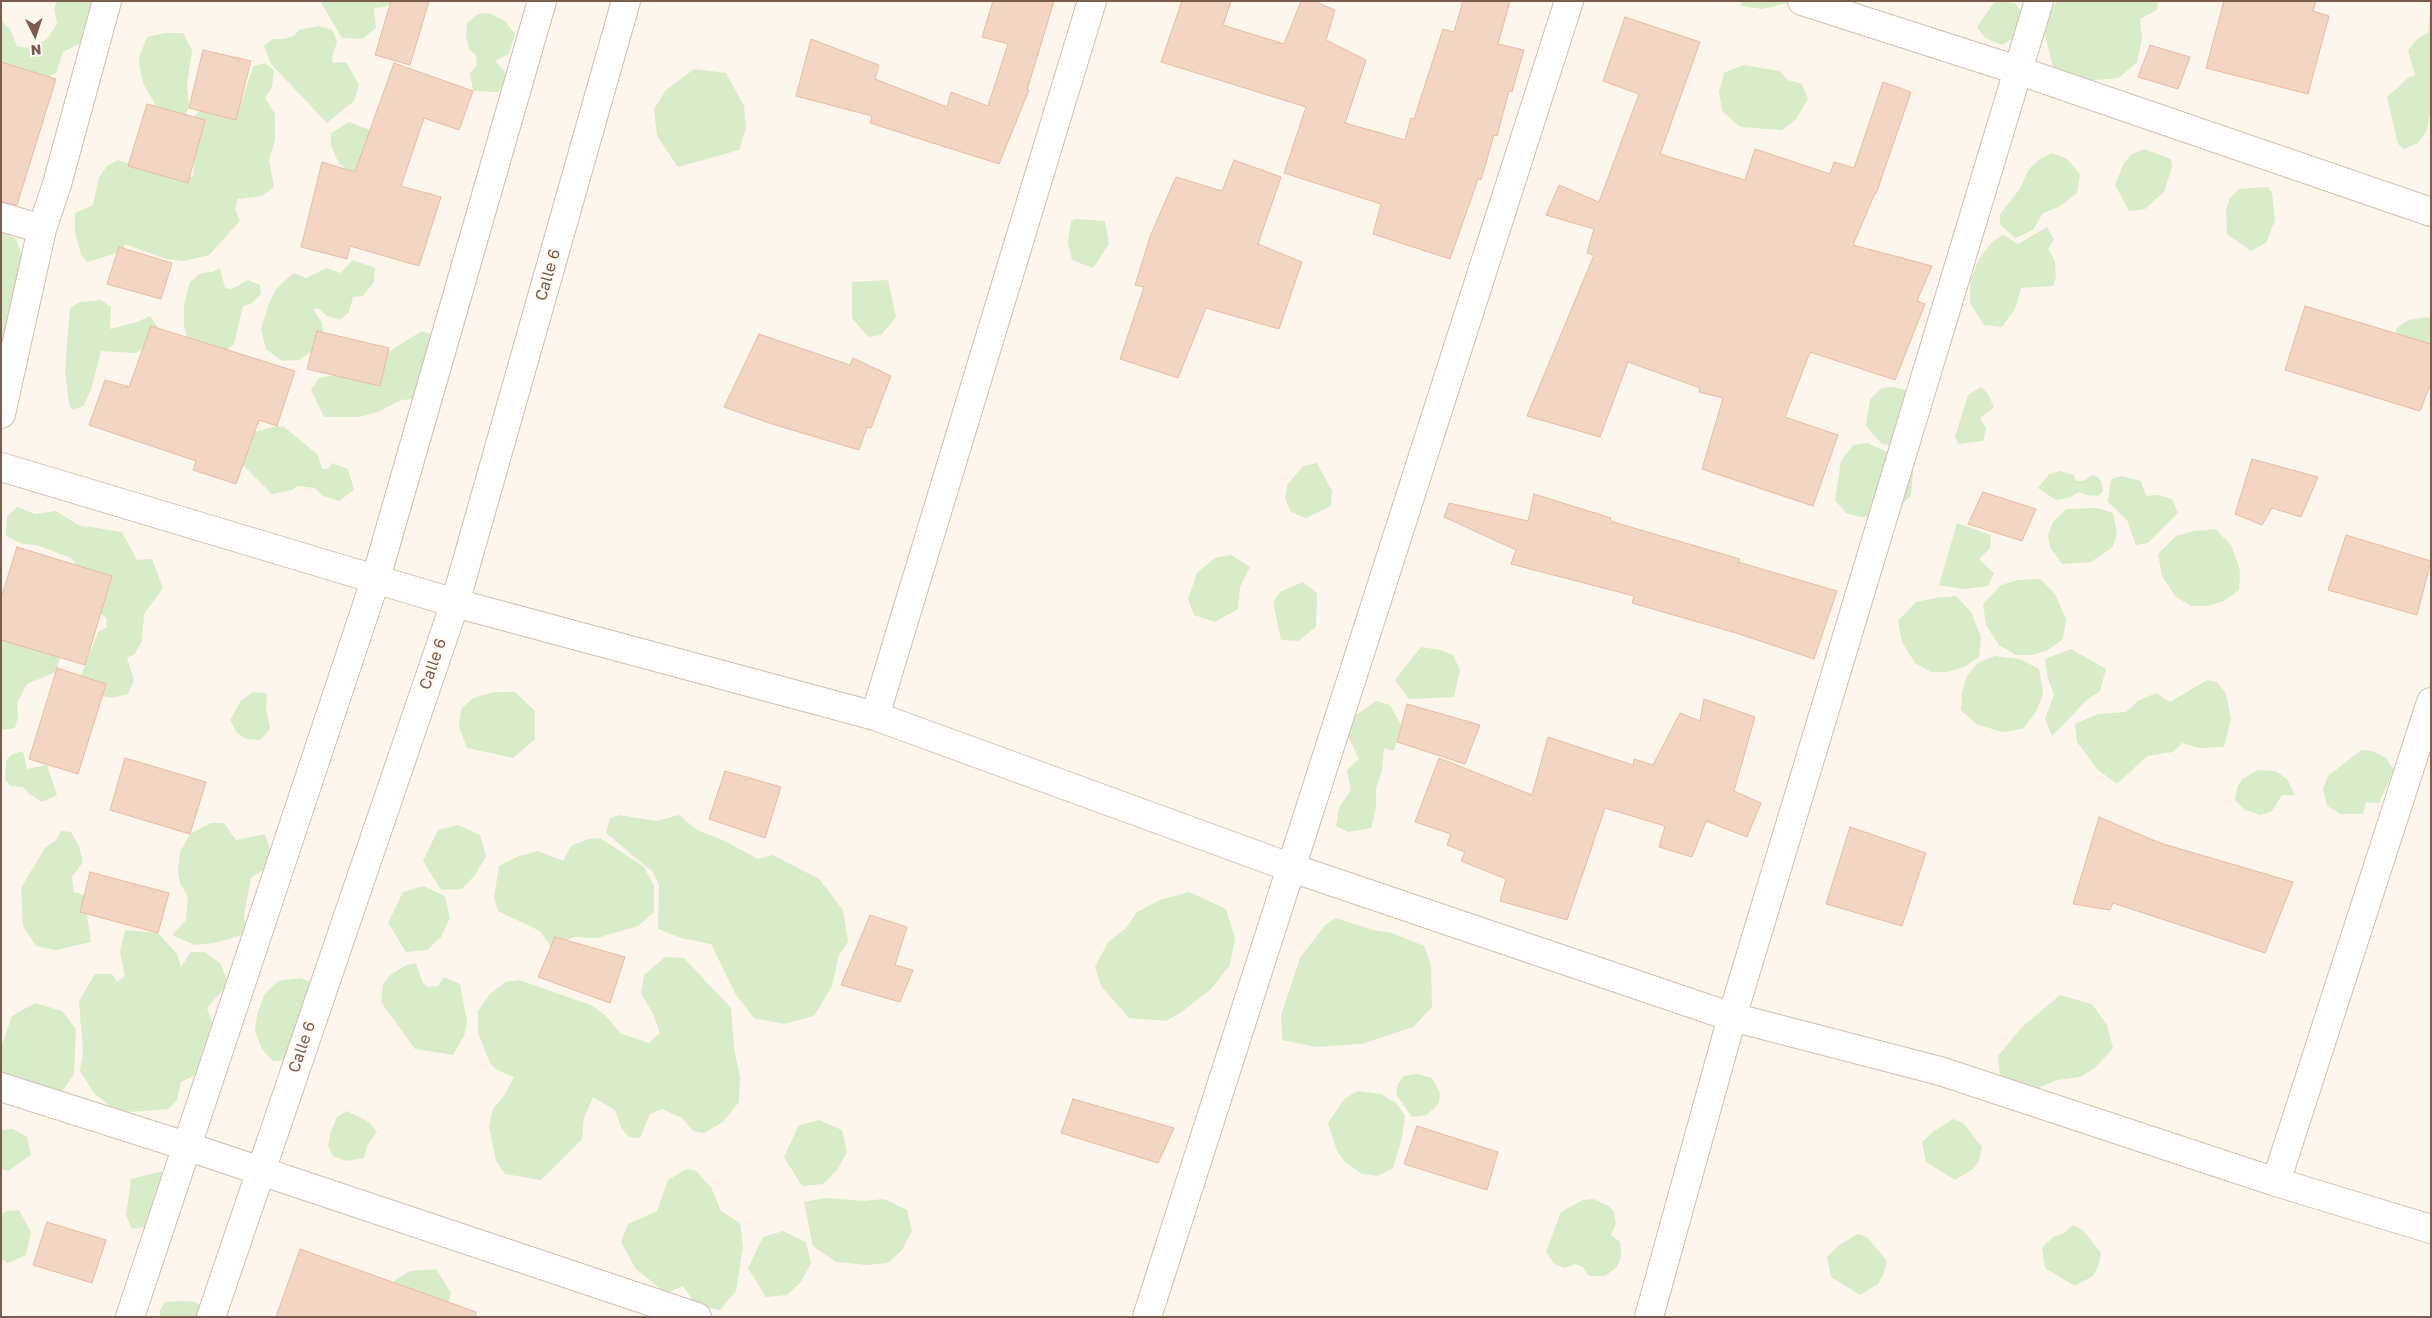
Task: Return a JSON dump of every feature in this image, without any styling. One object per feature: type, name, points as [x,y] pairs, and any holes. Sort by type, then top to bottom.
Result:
[{"type":"street","points":[[1,414],[42,228],[57,184],[108,1]]},
{"type":"street","points":[[130,1317],[376,578],[542,1]]},
{"type":"street","name":"Calle 6","points":[[211,1317],[259,1171],[454,602],[626,1]]},
{"type":"street","points":[[875,716],[1092,1]]},
{"type":"street","points":[[1147,1317],[1569,1]]},
{"type":"street","points":[[1802,1],[2018,70],[2431,212]]},
{"type":"street","points":[[1649,1317],[1732,1017],[2039,1]]},
{"type":"street","points":[[1,216],[42,228]]},
{"type":"street","points":[[1,468],[454,602],[875,716],[1292,868],[1732,1017],[1940,1071],[2276,1182],[2431,1229]]},
{"type":"street","points":[[2276,1182],[2431,702]]},
{"type":"street","points":[[1,1087],[186,1146],[657,1310],[697,1317]]},
{"type":"green space","points":[[57,1],[113,1],[81,43],[63,52],[56,73],[33,83],[1,65],[1,21],[10,29],[17,46],[27,48],[47,39],[57,24],[54,8]]},
{"type":"green space","points":[[320,1],[397,1],[384,7],[374,8],[376,28],[362,39],[342,38]]},
{"type":"green space","points":[[1739,1],[1796,1],[1762,9],[1742,6]]},
{"type":"green space","points":[[1995,1],[2015,3],[2023,14],[2021,28],[2012,39],[2002,45],[1985,38],[1977,27]]},
{"type":"green space","points":[[2057,1],[2158,1],[2157,10],[2140,19],[2142,39],[2137,62],[2119,78],[2075,82],[2061,78],[2052,64],[2046,39],[2043,25]]},
{"type":"green space","points":[[2431,1],[2431,108],[2427,130],[2418,143],[2404,149],[2398,144],[2387,97],[2408,78],[2415,75],[2408,50],[2418,38],[2428,33]]},
{"type":"green space","points":[[489,13],[505,21],[515,34],[509,54],[495,61],[504,71],[508,82],[497,92],[473,91],[470,73],[477,65],[476,55],[469,49],[466,35],[467,23],[478,14]]},
{"type":"green space","points":[[319,26],[332,30],[337,42],[332,57],[333,63],[346,62],[359,85],[354,101],[327,123],[271,64],[264,46],[273,39],[294,36],[299,30]]},
{"type":"green space","points":[[165,33],[183,33],[192,50],[187,85],[189,108],[182,119],[167,114],[156,106],[143,83],[140,68],[139,58],[147,37]]},
{"type":"green space","points":[[265,63],[274,70],[272,87],[265,98],[275,114],[275,140],[269,160],[274,187],[262,196],[238,199],[235,209],[240,221],[209,255],[184,261],[166,259],[125,244],[123,251],[88,262],[81,255],[75,232],[75,213],[93,205],[99,177],[107,166],[118,160],[180,181],[193,176],[195,157],[191,127],[195,115],[205,107],[242,101],[253,66]]},
{"type":"green space","points":[[1743,65],[1780,71],[1788,80],[1802,84],[1808,99],[1796,119],[1782,130],[1740,127],[1722,111],[1719,92],[1724,73]]},
{"type":"green space","points":[[694,69],[726,73],[744,106],[746,129],[739,150],[678,167],[657,136],[654,109],[666,90]]},
{"type":"green space","points":[[349,122],[370,130],[383,140],[376,178],[346,169],[338,162],[331,145],[331,133]]},
{"type":"green space","points":[[2144,149],[2171,159],[2172,167],[2164,192],[2145,209],[2129,211],[2115,185],[2124,163],[2132,154]]},
{"type":"green space","points":[[2052,153],[2067,159],[2080,174],[2077,193],[2059,207],[2043,213],[2033,230],[2015,238],[2000,224],[2000,214],[2019,190],[2029,169],[2040,159]]},
{"type":"green space","points":[[2268,187],[2272,193],[2275,220],[2266,243],[2251,251],[2227,234],[2226,209],[2230,198],[2239,189]]},
{"type":"green space","points":[[1076,219],[1105,221],[1109,244],[1093,268],[1072,260],[1068,243],[1071,221]]},
{"type":"green space","points":[[2047,227],[2054,239],[2048,249],[2055,261],[2056,277],[2053,286],[2021,288],[2015,309],[2002,327],[1984,325],[1970,303],[1970,281],[1979,259],[1993,241],[2003,235],[2018,244]]},
{"type":"green space","points":[[1,229],[16,239],[28,272],[1,373]]},
{"type":"green space","points":[[353,260],[375,268],[374,282],[363,296],[353,297],[349,312],[340,320],[327,316],[318,308],[313,309],[322,323],[324,340],[299,360],[282,361],[266,349],[261,329],[269,303],[275,291],[285,280],[294,273],[306,278],[326,268],[340,273]]},
{"type":"green space","points":[[220,268],[225,288],[232,289],[248,280],[260,285],[261,294],[251,304],[243,306],[234,344],[224,351],[188,340],[184,327],[184,305],[190,282],[201,273],[212,272]]},
{"type":"green space","points":[[888,280],[896,317],[881,335],[868,337],[852,318],[852,282]]},
{"type":"green space","points":[[101,300],[111,307],[110,329],[137,322],[150,316],[157,326],[153,344],[135,353],[101,351],[91,390],[83,406],[72,410],[69,404],[65,370],[70,308],[80,302]]},
{"type":"green space","points":[[2427,317],[2431,319],[2431,365],[2396,342],[2396,329],[2408,320]]},
{"type":"green space","points":[[422,331],[436,336],[415,399],[401,400],[378,412],[359,417],[324,417],[311,390],[319,378],[334,375],[380,386],[388,352]]},
{"type":"green space","points":[[1893,387],[1909,391],[1899,447],[1882,444],[1866,426],[1870,399],[1882,388]]},
{"type":"green space","points":[[1981,387],[1988,394],[1994,407],[1980,418],[1986,428],[1983,441],[1958,444],[1955,437],[1968,395]]},
{"type":"green space","points":[[277,426],[284,427],[318,455],[322,469],[328,469],[332,463],[348,469],[354,490],[339,501],[323,496],[315,488],[298,486],[292,490],[272,494],[243,465],[240,446],[243,435]]},
{"type":"green space","points":[[1867,443],[1890,453],[1913,472],[1911,496],[1894,512],[1861,517],[1846,513],[1835,500],[1841,461],[1853,445]]},
{"type":"green space","points":[[1317,463],[1332,491],[1331,506],[1306,518],[1291,512],[1285,498],[1287,485],[1303,466]]},
{"type":"green space","points":[[2060,471],[2074,475],[2076,481],[2084,481],[2092,475],[2097,476],[2101,481],[2103,491],[2098,496],[2085,495],[2079,492],[2069,498],[2056,500],[2038,488],[2049,474]]},
{"type":"green space","points":[[2122,476],[2141,481],[2146,496],[2158,495],[2172,499],[2178,513],[2148,543],[2136,545],[2127,520],[2108,502],[2111,479]]},
{"type":"green space","points":[[17,507],[35,514],[56,511],[78,525],[122,532],[137,560],[152,559],[163,588],[144,614],[142,641],[135,654],[127,658],[134,680],[128,694],[111,698],[98,695],[81,676],[98,632],[107,627],[106,618],[98,612],[97,576],[76,565],[71,558],[37,545],[22,544],[6,536],[7,516]]},
{"type":"green space","points":[[2097,508],[2113,513],[2117,533],[2113,547],[2091,562],[2062,564],[2050,547],[2048,535],[2053,522],[2066,509]]},
{"type":"green space","points":[[1957,523],[1991,535],[1990,548],[1979,559],[1994,573],[1988,586],[1964,589],[1939,585]]},
{"type":"green space","points":[[2215,529],[2231,545],[2240,570],[2239,590],[2224,601],[2208,606],[2191,606],[2175,596],[2162,576],[2158,554],[2176,536],[2194,531]]},
{"type":"green space","points":[[1231,555],[1250,567],[1240,587],[1238,609],[1215,622],[1194,615],[1188,599],[1197,573],[1215,558]]},
{"type":"green space","points":[[2040,579],[2055,594],[2066,619],[2063,639],[2048,650],[2032,655],[2016,655],[1999,645],[1986,625],[1983,604],[2001,585],[2018,580]]},
{"type":"green space","points":[[1303,582],[1317,593],[1316,627],[1298,641],[1281,640],[1273,602],[1280,592]]},
{"type":"green space","points":[[1,591],[60,658],[56,672],[27,684],[17,703],[18,716],[15,728],[1,730]]},
{"type":"green space","points":[[1956,596],[1971,612],[1981,637],[1979,657],[1964,667],[1948,672],[1931,672],[1915,663],[1902,642],[1898,621],[1916,602]]},
{"type":"green space","points":[[1421,647],[1440,650],[1453,655],[1460,670],[1454,697],[1409,699],[1395,680]]},
{"type":"green space","points":[[2071,649],[2106,669],[2100,691],[2088,699],[2052,736],[2045,719],[2054,695],[2048,679],[2045,659]]},
{"type":"green space","points":[[1995,656],[2020,659],[2039,669],[2043,694],[2036,712],[2023,729],[2002,732],[1976,724],[1961,710],[1962,692],[1967,676],[1978,663]]},
{"type":"green space","points":[[2207,680],[2217,682],[2226,694],[2231,718],[2224,747],[2199,748],[2182,743],[2173,752],[2147,756],[2117,784],[2098,770],[2077,742],[2075,724],[2098,714],[2126,712],[2138,701],[2156,693],[2170,702]]},
{"type":"green space","points":[[253,692],[267,693],[266,708],[270,729],[260,740],[246,739],[237,733],[230,720],[241,701]]},
{"type":"green space","points":[[494,692],[515,692],[535,711],[535,739],[513,758],[467,748],[459,727],[461,709],[473,698]]},
{"type":"green space","points":[[1376,701],[1390,705],[1401,725],[1394,751],[1384,748],[1382,771],[1376,788],[1376,808],[1371,828],[1348,832],[1336,826],[1339,808],[1351,790],[1347,770],[1359,759],[1348,736],[1356,715]]},
{"type":"green space","points":[[2361,750],[2372,751],[2386,758],[2394,770],[2379,803],[2366,802],[2363,814],[2341,814],[2327,806],[2323,789],[2328,776]]},
{"type":"green space","points":[[23,751],[27,769],[47,765],[57,795],[42,802],[29,794],[23,787],[10,786],[5,779],[6,761],[11,755]]},
{"type":"green space","points":[[2258,770],[2275,771],[2287,779],[2295,795],[2282,795],[2272,811],[2261,815],[2245,810],[2235,800],[2237,788],[2242,779]]},
{"type":"green space","points":[[620,815],[656,821],[679,815],[697,830],[725,841],[758,859],[773,855],[819,879],[843,910],[848,942],[839,955],[832,986],[814,1016],[784,1024],[754,1018],[736,995],[711,944],[681,938],[658,929],[659,885],[653,872],[606,833],[610,818]]},
{"type":"green space","points":[[211,823],[224,823],[236,840],[265,834],[271,853],[263,870],[251,878],[244,915],[246,934],[215,943],[194,945],[172,935],[186,920],[188,897],[180,883],[178,871],[180,852],[190,834]]},
{"type":"green space","points":[[458,825],[480,835],[486,856],[475,875],[462,889],[441,890],[423,861],[438,830]]},
{"type":"green space","points":[[61,831],[71,832],[79,846],[83,862],[72,877],[74,892],[84,895],[91,942],[56,950],[36,946],[23,926],[21,888],[45,848],[56,840]]},
{"type":"green space","points":[[600,838],[644,867],[654,886],[654,912],[638,926],[597,938],[574,937],[551,947],[540,931],[498,911],[494,897],[499,866],[519,856],[538,851],[563,861],[571,846],[588,839]]},
{"type":"green space","points":[[423,886],[445,896],[450,918],[441,937],[427,950],[406,952],[388,923],[403,892]]},
{"type":"green space","points":[[1189,892],[1226,909],[1235,938],[1230,965],[1211,989],[1183,1011],[1166,1021],[1129,1018],[1101,986],[1095,967],[1108,942],[1126,928],[1137,912],[1160,900]]},
{"type":"green space","points":[[1336,918],[1373,930],[1392,933],[1424,946],[1431,965],[1432,1007],[1413,1027],[1362,1044],[1316,1047],[1282,1040],[1281,1015],[1300,958],[1325,925]]},
{"type":"green space","points":[[125,930],[158,933],[177,954],[181,967],[191,952],[205,952],[221,964],[228,984],[207,1008],[220,1044],[201,1072],[181,1082],[177,1100],[168,1109],[131,1112],[111,1107],[94,1093],[80,1071],[83,1051],[79,1001],[95,974],[112,974],[117,982],[125,976],[120,952]]},
{"type":"green space","points":[[665,957],[684,958],[731,1008],[734,1048],[740,1077],[739,1102],[723,1122],[704,1133],[693,1131],[682,1118],[662,1109],[650,1114],[640,1138],[629,1137],[622,1129],[615,1110],[593,1097],[584,1118],[582,1139],[541,1180],[505,1174],[496,1161],[489,1126],[493,1109],[504,1096],[514,1077],[497,1070],[490,1063],[478,1033],[478,1011],[490,994],[505,982],[519,980],[591,1005],[606,1016],[620,1033],[649,1043],[660,1033],[653,1014],[641,993],[644,975]]},
{"type":"green space","points":[[416,963],[423,983],[428,987],[438,986],[444,977],[460,984],[467,1021],[464,1036],[453,1055],[415,1049],[381,1002],[383,984],[389,976],[406,965]]},
{"type":"green space","points":[[301,978],[318,985],[321,1038],[310,1052],[296,1060],[273,1061],[262,1049],[255,1031],[257,1014],[264,995],[278,981]]},
{"type":"green space","points":[[2060,995],[2092,1004],[2107,1025],[2113,1048],[2095,1068],[2080,1077],[2057,1080],[2036,1089],[2000,1076],[1998,1056],[2021,1028]]},
{"type":"green space","points":[[35,1003],[62,1011],[76,1029],[74,1074],[62,1092],[14,1084],[1,1070],[1,1047],[12,1016]]},
{"type":"green space","points":[[1417,1074],[1432,1078],[1440,1093],[1439,1103],[1427,1115],[1412,1117],[1396,1094],[1398,1084],[1404,1076]]},
{"type":"green space","points":[[1358,1091],[1381,1094],[1397,1104],[1405,1116],[1402,1138],[1393,1168],[1378,1176],[1362,1174],[1345,1162],[1337,1151],[1328,1123],[1344,1099]]},
{"type":"green space","points":[[347,1111],[369,1122],[377,1132],[368,1144],[364,1158],[346,1161],[333,1156],[328,1146],[331,1131],[337,1117]]},
{"type":"green space","points":[[1953,1119],[1963,1123],[1982,1147],[1979,1161],[1973,1169],[1955,1180],[1926,1162],[1922,1142],[1934,1131]]},
{"type":"green space","points":[[819,1120],[842,1130],[847,1152],[837,1170],[823,1184],[802,1186],[784,1157],[799,1125]]},
{"type":"green space","points":[[13,1129],[27,1137],[31,1155],[8,1171],[1,1169],[1,1130]]},
{"type":"green space","points":[[686,1169],[695,1170],[711,1187],[721,1211],[740,1223],[743,1247],[736,1291],[720,1310],[696,1305],[683,1286],[666,1293],[635,1268],[621,1242],[628,1224],[657,1211],[668,1180]]},
{"type":"green space","points":[[172,1171],[165,1224],[132,1229],[126,1215],[131,1179],[159,1172]]},
{"type":"green space","points":[[827,1198],[864,1201],[884,1199],[907,1210],[912,1231],[902,1250],[888,1263],[867,1265],[836,1262],[813,1246],[804,1202]]},
{"type":"green space","points":[[1593,1199],[1609,1206],[1614,1212],[1616,1224],[1611,1235],[1620,1242],[1621,1256],[1617,1267],[1605,1276],[1589,1276],[1583,1267],[1575,1264],[1565,1268],[1554,1264],[1546,1252],[1561,1212],[1583,1200]]},
{"type":"green space","points":[[19,1210],[31,1232],[26,1255],[8,1263],[1,1259],[1,1214],[7,1211]]},
{"type":"green space","points":[[2073,1225],[2083,1230],[2101,1253],[2098,1267],[2093,1276],[2075,1286],[2045,1268],[2042,1248],[2053,1237],[2064,1233]]},
{"type":"green space","points":[[783,1231],[806,1242],[811,1263],[801,1282],[787,1295],[766,1297],[748,1268],[763,1237]]},
{"type":"green space","points":[[1858,1234],[1868,1238],[1887,1261],[1878,1284],[1860,1295],[1831,1277],[1827,1257],[1839,1245]]},
{"type":"green space","points":[[436,1269],[451,1293],[446,1313],[390,1298],[395,1280],[410,1271]]},
{"type":"green space","points":[[165,1302],[195,1302],[211,1314],[211,1317],[160,1317],[160,1310]]},
{"type":"building","points":[[391,1],[429,1],[410,65],[375,55]]},
{"type":"building","points":[[993,1],[1054,1],[1027,90],[1029,90],[999,164],[870,123],[872,116],[796,96],[811,39],[879,65],[875,79],[947,107],[951,92],[988,106],[1008,44],[982,37]]},
{"type":"building","points":[[1182,1],[1231,1],[1223,25],[1284,44],[1301,1],[1314,1],[1335,10],[1326,40],[1366,60],[1345,123],[1405,140],[1411,118],[1414,119],[1443,29],[1454,32],[1463,1],[1510,1],[1498,44],[1524,50],[1512,92],[1509,91],[1497,136],[1494,135],[1481,180],[1478,179],[1450,259],[1373,234],[1381,204],[1284,173],[1306,107],[1161,62]]},
{"type":"building","points":[[2224,1],[2316,1],[2313,11],[2329,16],[2308,94],[2206,68]]},
{"type":"building","points":[[1625,17],[1700,42],[1660,154],[1745,180],[1755,149],[1830,174],[1834,162],[1854,168],[1883,82],[1911,92],[1876,194],[1853,245],[1932,266],[1917,301],[1925,304],[1895,380],[1810,352],[1785,417],[1838,435],[1813,506],[1702,469],[1723,398],[1699,392],[1700,388],[1628,362],[1600,437],[1527,416],[1594,255],[1587,253],[1594,229],[1546,215],[1559,185],[1599,202],[1639,94],[1603,81]]},
{"type":"building","points":[[2150,45],[2190,57],[2178,89],[2138,77]]},
{"type":"building","points":[[203,50],[251,61],[236,120],[189,108]]},
{"type":"building","points":[[1,62],[56,79],[17,205],[1,202]]},
{"type":"building","points":[[394,63],[473,91],[459,130],[424,118],[401,186],[441,197],[419,266],[350,246],[347,259],[301,247],[322,162],[355,172]]},
{"type":"building","points":[[147,104],[205,120],[188,183],[128,166]]},
{"type":"building","points":[[1234,160],[1281,177],[1258,244],[1302,262],[1279,329],[1206,308],[1178,378],[1120,359],[1144,287],[1135,285],[1151,234],[1176,177],[1222,191]]},
{"type":"building","points":[[119,247],[172,263],[161,299],[107,284]]},
{"type":"building","points":[[2305,306],[2431,344],[2431,383],[2420,411],[2285,370]]},
{"type":"building","points":[[151,326],[295,371],[277,426],[259,420],[236,484],[193,470],[196,461],[89,425],[105,380],[129,387]]},
{"type":"building","points":[[317,331],[389,348],[380,386],[307,369]]},
{"type":"building","points":[[759,334],[850,365],[853,358],[891,376],[871,428],[867,427],[859,450],[772,424],[724,407]]},
{"type":"building","points":[[2252,459],[2318,477],[2301,517],[2272,508],[2262,525],[2235,514]]},
{"type":"building","points":[[1983,492],[2036,509],[2022,541],[1968,524]]},
{"type":"building","points":[[1534,494],[1611,518],[1610,521],[1740,559],[1738,562],[1837,591],[1814,659],[1736,633],[1632,603],[1634,596],[1511,564],[1516,550],[1444,517],[1449,503],[1528,521]]},
{"type":"building","points":[[2346,535],[2431,561],[2417,615],[2328,590]]},
{"type":"building","points":[[17,547],[112,576],[85,665],[1,640],[1,598]]},
{"type":"building","points":[[57,668],[106,684],[78,774],[29,759]]},
{"type":"building","points":[[1704,699],[1755,717],[1734,791],[1761,803],[1747,837],[1706,821],[1692,857],[1659,847],[1665,826],[1605,808],[1567,920],[1500,901],[1506,879],[1461,861],[1465,852],[1447,845],[1451,834],[1415,822],[1439,758],[1532,795],[1548,737],[1633,765],[1634,759],[1653,765],[1680,713],[1700,721]]},
{"type":"building","points":[[1407,704],[1480,725],[1465,764],[1397,742]]},
{"type":"building","points":[[125,758],[206,782],[190,834],[110,810]]},
{"type":"building","points":[[725,771],[781,787],[765,838],[709,819]]},
{"type":"building","points":[[2099,817],[2160,843],[2293,882],[2265,953],[2113,903],[2110,910],[2073,904]]},
{"type":"building","points":[[1850,827],[1926,853],[1902,926],[1826,904]]},
{"type":"building","points":[[90,872],[169,893],[158,933],[80,912]]},
{"type":"building","points":[[870,915],[907,927],[895,965],[913,970],[900,1002],[841,985]]},
{"type":"building","points":[[555,937],[625,957],[610,1003],[538,977]]},
{"type":"building","points":[[1073,1099],[1174,1128],[1158,1163],[1061,1133]]},
{"type":"building","points":[[1417,1126],[1498,1152],[1487,1190],[1404,1164]]},
{"type":"building","points":[[47,1222],[106,1240],[92,1283],[33,1265]]},
{"type":"building","points":[[300,1249],[476,1312],[475,1317],[276,1317]]}]
